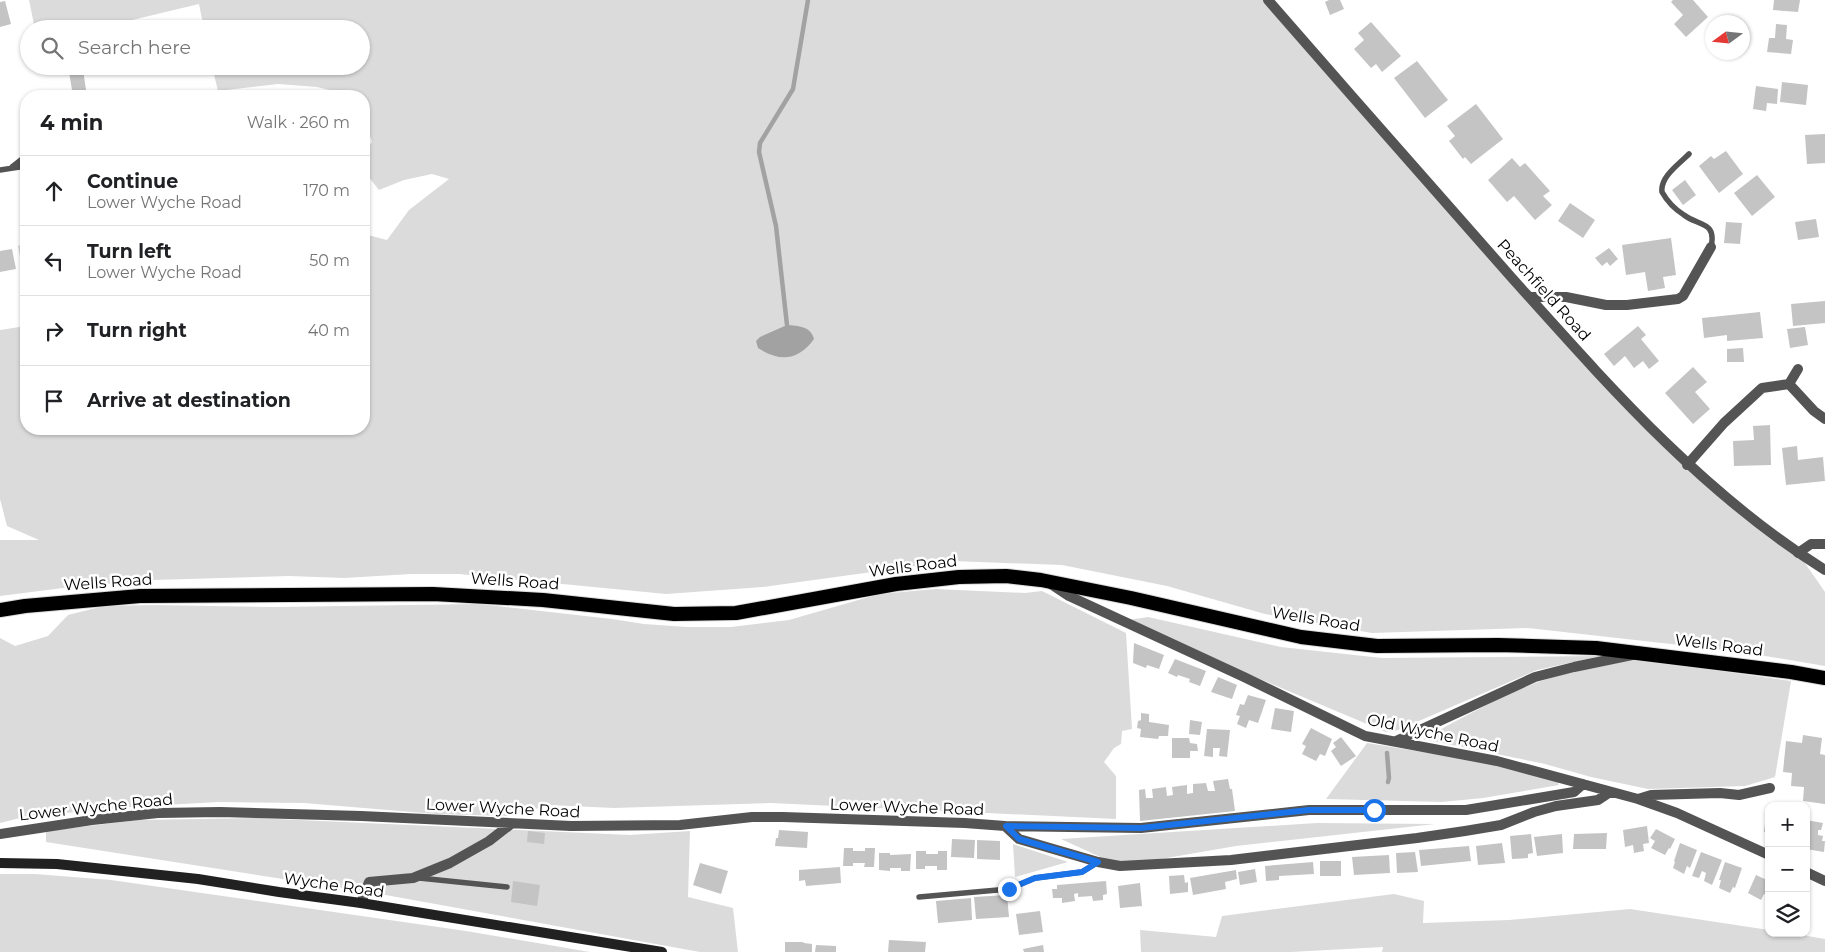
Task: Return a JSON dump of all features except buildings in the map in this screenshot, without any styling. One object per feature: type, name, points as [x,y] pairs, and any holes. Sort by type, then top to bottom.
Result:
[{"type":"highway","name":"Wells Road","points":[[0,610],[140,596],[433,594],[543,600],[674,614],[736,612],[896,584],[959,577],[1006,576],[1049,582],[1131,598],[1301,637],[1377,646],[1498,644],[1596,648],[1791,672],[1825,678]]},
{"type":"main road","name":"Wyche Road","points":[[0,863],[57,864],[198,879],[361,903],[662,952]]},
{"type":"street","name":"Peachfield Road","points":[[1268,0],[1625,403],[1687,465],[1776,538],[1825,570]]},
{"type":"street","points":[[1530,297],[1566,297],[1613,305],[1662,302],[1678,299],[1688,289],[1711,247]]},
{"type":"street","points":[[1789,384],[1798,369]]},
{"type":"street","points":[[1687,465],[1724,423],[1762,388],[1789,384]]},
{"type":"street","points":[[1789,384],[1814,411],[1825,419]]},
{"type":"street","points":[[1798,553],[1811,544],[1825,544]]},
{"type":"street","name":"Old Wyche Road","points":[[1049,582],[1069,596],[1244,677],[1365,736],[1497,761],[1638,798],[1677,813],[1765,853]]},
{"type":"street","points":[[1396,741],[1535,678],[1574,666],[1641,654]]},
{"type":"street","name":"Lower Wyche Road","points":[[0,834],[158,813],[220,812],[631,827],[680,825],[752,817],[783,817],[1006,826],[1141,828],[1309,810],[1466,810],[1574,792],[1583,784]]},
{"type":"street","points":[[1638,798],[1652,795],[1720,793],[1739,795],[1770,788]]},
{"type":"street","name":"Lower Wyche Road","points":[[1006,826],[1019,839],[1098,862],[1120,866],[1231,860],[1416,838],[1501,825],[1534,812],[1598,800],[1610,792]]},
{"type":"street","points":[[361,903],[369,882],[413,878],[458,858],[489,841],[511,824]]},
{"type":"street","points":[[1810,874],[1825,881]]},
{"type":"lane","points":[[1689,154],[1665,179],[1662,185],[1662,192],[1684,216],[1708,226],[1712,234],[1711,247]]},
{"type":"lane","points":[[10,168],[20,160]]},
{"type":"lane","points":[[0,170],[20,167]]},
{"type":"lane","points":[[920,897],[1009,889],[1035,878],[1082,872],[1098,862]]},
{"type":"lane","points":[[413,878],[445,879],[507,887]]},
{"type":"shaded area","points":[[29,0],[1268,0],[1625,403],[1798,553],[1825,592],[1825,666],[1742,652],[1528,628],[1372,633],[1265,614],[1167,586],[1062,565],[952,561],[763,587],[666,594],[459,574],[411,574],[344,578],[289,576],[153,580],[79,586],[0,596],[0,540],[39,540],[7,526],[0,499],[0,330],[20,327],[20,435],[370,435],[370,236],[387,240],[409,210],[449,179],[432,174],[404,180],[379,190],[370,179],[370,144],[372,142],[370,136],[370,90],[330,90],[317,87],[278,84],[218,90],[214,75],[370,75],[370,20],[202,20],[199,4],[132,20],[33,20]]},
{"type":"shaded area","points":[[787,325],[800,326],[810,331],[814,339],[802,352],[788,357],[781,357],[766,353],[758,348],[756,341],[760,337]]},
{"type":"shaded area","points":[[936,589],[1025,593],[1042,591],[1126,633],[1132,729],[1122,731],[1121,744],[1114,748],[1104,762],[1116,776],[1116,819],[771,803],[614,808],[548,805],[513,816],[436,814],[304,803],[218,802],[130,807],[24,817],[0,823],[0,638],[15,646],[48,636],[68,615],[104,606],[276,607],[479,604],[644,624],[687,627],[731,627],[789,620],[879,594]]},
{"type":"shaded area","points":[[1148,617],[1281,647],[1382,658],[1601,656],[1537,670],[1398,730],[1386,732],[1122,621]]},
{"type":"shaded area","points":[[1636,659],[1791,681],[1775,777],[1745,786],[1648,789],[1591,777],[1545,764],[1423,739],[1494,701],[1538,682],[1574,672]]},
{"type":"shaded area","points":[[1367,743],[1479,761],[1557,780],[1559,785],[1483,798],[1442,802],[1326,799]]},
{"type":"shaded area","points":[[254,818],[630,835],[690,831],[688,897],[733,908],[738,952],[700,952],[380,894],[46,842],[46,831],[139,820]]},
{"type":"shaded area","points":[[1317,823],[1435,824],[1236,846],[1120,866],[1061,839]]},
{"type":"shaded area","points":[[1013,844],[1068,862],[1015,877]]},
{"type":"shaded area","points":[[0,874],[35,874],[111,880],[466,931],[590,952],[0,952]]},
{"type":"shaded area","points":[[1394,894],[1424,901],[1423,923],[1509,920],[1630,909],[1765,929],[1765,937],[1810,936],[1825,939],[1825,952],[1382,952],[1383,947],[1291,952],[1141,952],[1140,930],[1216,937],[1222,916]]},
{"type":"waterway","points":[[787,325],[776,226],[759,152],[760,143],[793,89],[808,0]]},
{"type":"waterway","points":[[1387,753],[1388,782]]},
{"type":"route","points":[[1009,889],[1035,878],[1082,872],[1098,862],[1019,839],[1006,826],[1141,828],[1309,810],[1374,810]]}]
